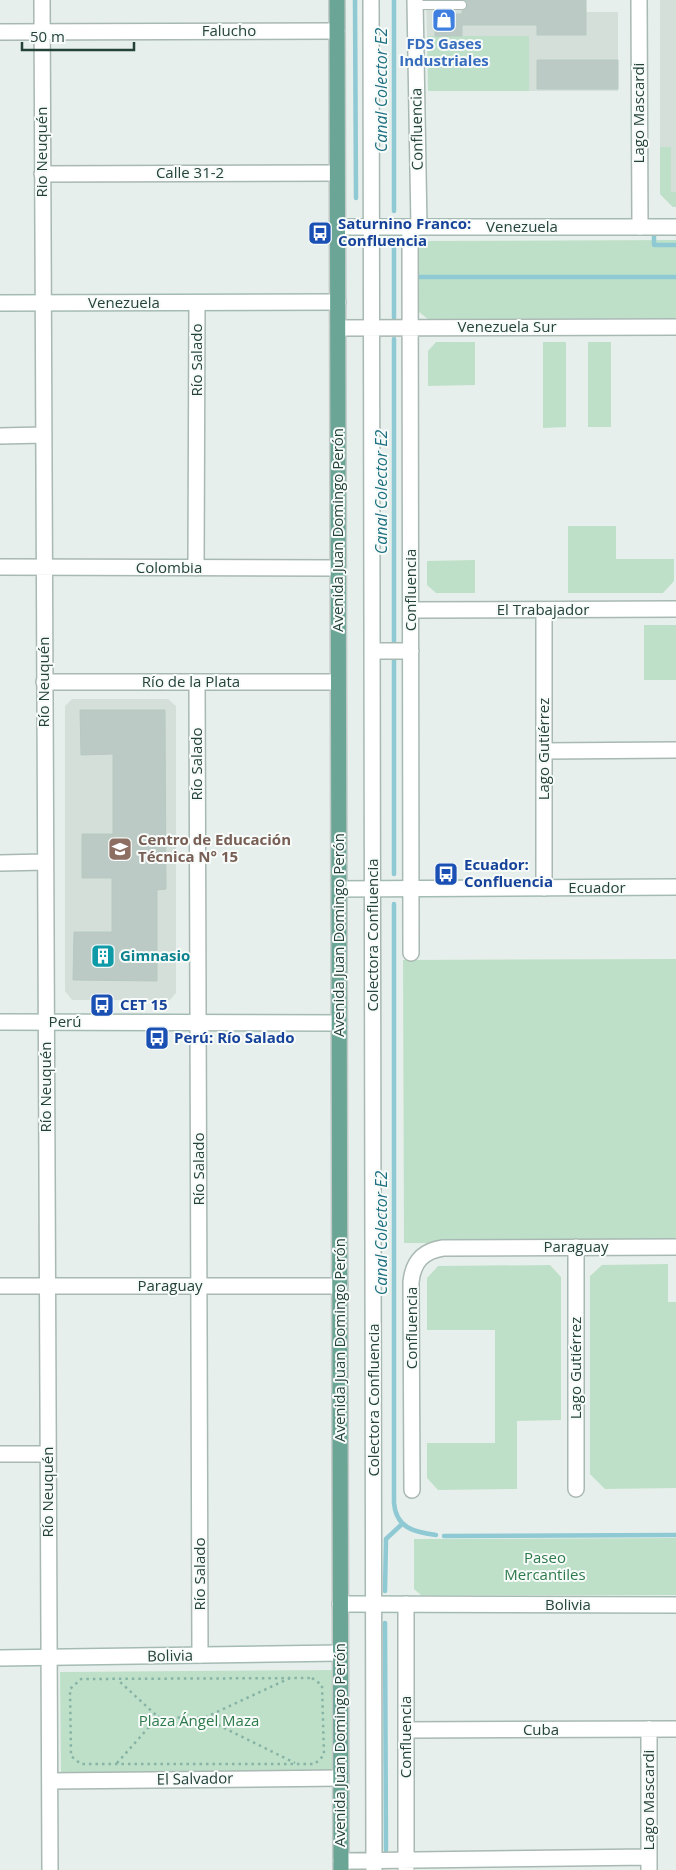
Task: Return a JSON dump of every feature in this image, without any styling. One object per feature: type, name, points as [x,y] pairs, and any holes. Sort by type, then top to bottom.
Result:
[{"type":"main road","name":"Avenida Juan Domingo Perón","points":[[337,0],[341,1866]]},
{"type":"street","name":"Rio Neuquén","points":[[42,0],[42,303]]},
{"type":"street","name":"Colectora Confluencia","points":[[371,0],[374,1865]]},
{"type":"street","name":"Lago Mascardi","points":[[639,0],[640,227]]},
{"type":"street","name":"Confluencia","points":[[411,953],[410,328],[415,227],[415,3]]},
{"type":"street","name":"Falucho","points":[[0,32],[337,31]]},
{"type":"street","name":"Calle 31-2","points":[[42,174],[338,173]]},
{"type":"street","name":"Venezuela","points":[[338,227],[676,227]]},
{"type":"street","name":"Venezuela","points":[[0,303],[338,302]]},
{"type":"street","name":"Río Neuquén","points":[[42,303],[50,1870]]},
{"type":"street","name":"Río Salado","points":[[196,568],[197,303]]},
{"type":"street","name":"Venezuela Sur","points":[[338,328],[676,327]]},
{"type":"street","points":[[0,436],[43,436]]},
{"type":"street","name":"Colombia","points":[[0,567],[338,568]]},
{"type":"street","name":"El Trabajador","points":[[411,610],[676,610]]},
{"type":"street","name":"Lago Gutiérrez","points":[[544,610],[544,888]]},
{"type":"street","points":[[372,651],[411,651]]},
{"type":"street","name":"Río de la Plata","points":[[44,682],[338,682]]},
{"type":"street","name":"Río Salado","points":[[197,682],[200,1655]]},
{"type":"street","points":[[544,751],[676,750]]},
{"type":"street","points":[[0,862],[45,862]]},
{"type":"street","name":"Ecuador","points":[[339,889],[676,888]]},
{"type":"street","name":"Perú","points":[[0,1022],[339,1023]]},
{"type":"street","name":"Paraguay","points":[[419,1258],[434,1249],[443,1248],[676,1247]]},
{"type":"street","name":"Lago Gutiérrez","points":[[576,1248],[576,1489]]},
{"type":"street","name":"Confluencia","points":[[412,1490],[411,1282],[419,1258]]},
{"type":"street","name":"Paraguay","points":[[0,1286],[340,1286]]},
{"type":"street","points":[[0,1454],[48,1454]]},
{"type":"street","name":"Bolivia","points":[[340,1604],[676,1605]]},
{"type":"street","name":"Confluencia","points":[[406,1604],[406,1865]]},
{"type":"street","name":"Bolivia","points":[[0,1658],[340,1653]]},
{"type":"street","name":"Lago Mascardi","points":[[649,1729],[649,1864]]},
{"type":"street","name":"Cuba","points":[[406,1730],[676,1729]]},
{"type":"street","name":"El Salvador","points":[[50,1781],[341,1778]]},
{"type":"street","points":[[341,1866],[649,1864]]},
{"type":"lane","points":[[415,3],[462,5]]},
{"type":"path","points":[[204,1718],[292,1678]]},
{"type":"path","points":[[312,1678],[322,1685],[324,1755],[315,1764],[81,1764],[72,1756],[70,1689],[81,1679],[116,1679],[312,1678]]},
{"type":"path","points":[[116,1679],[158,1717],[204,1718],[296,1764]]},
{"type":"path","points":[[116,1764],[158,1717]]},
{"type":"shaded area","points":[[426,0],[586,0],[586,12],[618,12],[618,91],[529,91],[529,36],[427,36]]},
{"type":"shaded area","points":[[660,0],[676,0],[676,207],[673,207],[660,194]]},
{"type":"shaded area","name":"Centro de Educación Técnica N° 15","points":[[72,699],[168,699],[176,706],[176,993],[170,1000],[72,1000],[65,991],[65,706]]},
{"type":"green space","points":[[427,36],[529,36],[529,91],[428,91]]},
{"type":"green space","points":[[660,147],[671,147],[671,192],[676,192],[676,207],[673,207],[660,194]]},
{"type":"green space","points":[[676,240],[676,318],[428,319],[419,312],[419,249],[421,244],[426,241]]},
{"type":"green space","points":[[436,342],[475,342],[475,385],[428,386],[428,351]]},
{"type":"green space","points":[[543,342],[566,342],[566,427],[543,428]]},
{"type":"green space","points":[[588,342],[611,342],[611,427],[588,427]]},
{"type":"green space","points":[[568,526],[616,526],[616,559],[674,559],[674,581],[663,593],[568,593]]},
{"type":"green space","points":[[475,560],[475,593],[436,593],[427,585],[427,561]]},
{"type":"green space","points":[[644,625],[676,625],[676,680],[644,680]]},
{"type":"green space","points":[[676,959],[676,1243],[404,1243],[403,960]]},
{"type":"green space","points":[[668,1264],[668,1302],[676,1302],[676,1488],[605,1489],[590,1474],[590,1276],[602,1265]]},
{"type":"green space","points":[[550,1265],[561,1277],[561,1420],[517,1421],[517,1489],[438,1490],[427,1478],[427,1443],[495,1443],[495,1330],[427,1330],[427,1278],[438,1266]]},
{"type":"green space","name":"Paseo Mercantiles","points":[[676,1538],[676,1595],[421,1595],[414,1589],[414,1539]]},
{"type":"green space","name":"Plaza Ángel Maza","points":[[337,1670],[338,1771],[61,1773],[60,1672]]},
{"type":"building","points":[[464,0],[586,0],[586,35],[537,35],[537,25],[462,25],[462,36],[435,36],[435,14],[462,14],[462,11],[468,5]]},
{"type":"building","points":[[537,60],[618,60],[618,89],[537,89]]},
{"type":"building","name":"Centro de Educación Técnica N° 15","points":[[80,710],[165,710],[166,889],[157,890],[157,981],[73,980],[74,932],[112,932],[112,878],[82,878],[82,834],[113,834],[113,754],[81,755]]},
{"type":"waterway","points":[[355,0],[356,198]]},
{"type":"waterway","name":"Canal Colector E2","points":[[394,0],[394,211]]},
{"type":"waterway","points":[[654,231],[654,245],[676,245]]},
{"type":"waterway","name":"Canal Colector E2","points":[[394,241],[394,318]]},
{"type":"waterway","points":[[417,277],[676,277]]},
{"type":"waterway","name":"Canal Colector E2","points":[[394,339],[394,646]]},
{"type":"waterway","name":"Canal Colector E2","points":[[394,658],[394,874]]},
{"type":"waterway","name":"Canal Colector E2","points":[[394,904],[394,1503],[395,1511],[402,1523],[414,1530],[436,1535]]},
{"type":"waterway","points":[[385,1591],[386,1539],[402,1524]]},
{"type":"waterway","name":"Canal Colector E2","points":[[444,1536],[676,1535]]},
{"type":"waterway","points":[[385,1623],[386,1850]]},
{"type":"place","name":"FDS Gases Industriales","points":[[444,20]]},
{"type":"place","name":"Saturnino Franco: Confluencia","points":[[320,233]]},
{"type":"place","name":"Centro de Educación Técnica N° 15","points":[[120,849]]},
{"type":"place","name":"Ecuador: Confluencia","points":[[446,874]]},
{"type":"place","name":"Gimnasio","points":[[103,956]]},
{"type":"place","name":"CET 15","points":[[102,1005]]},
{"type":"place","name":"Perú: Río Salado","points":[[157,1038]]}]
